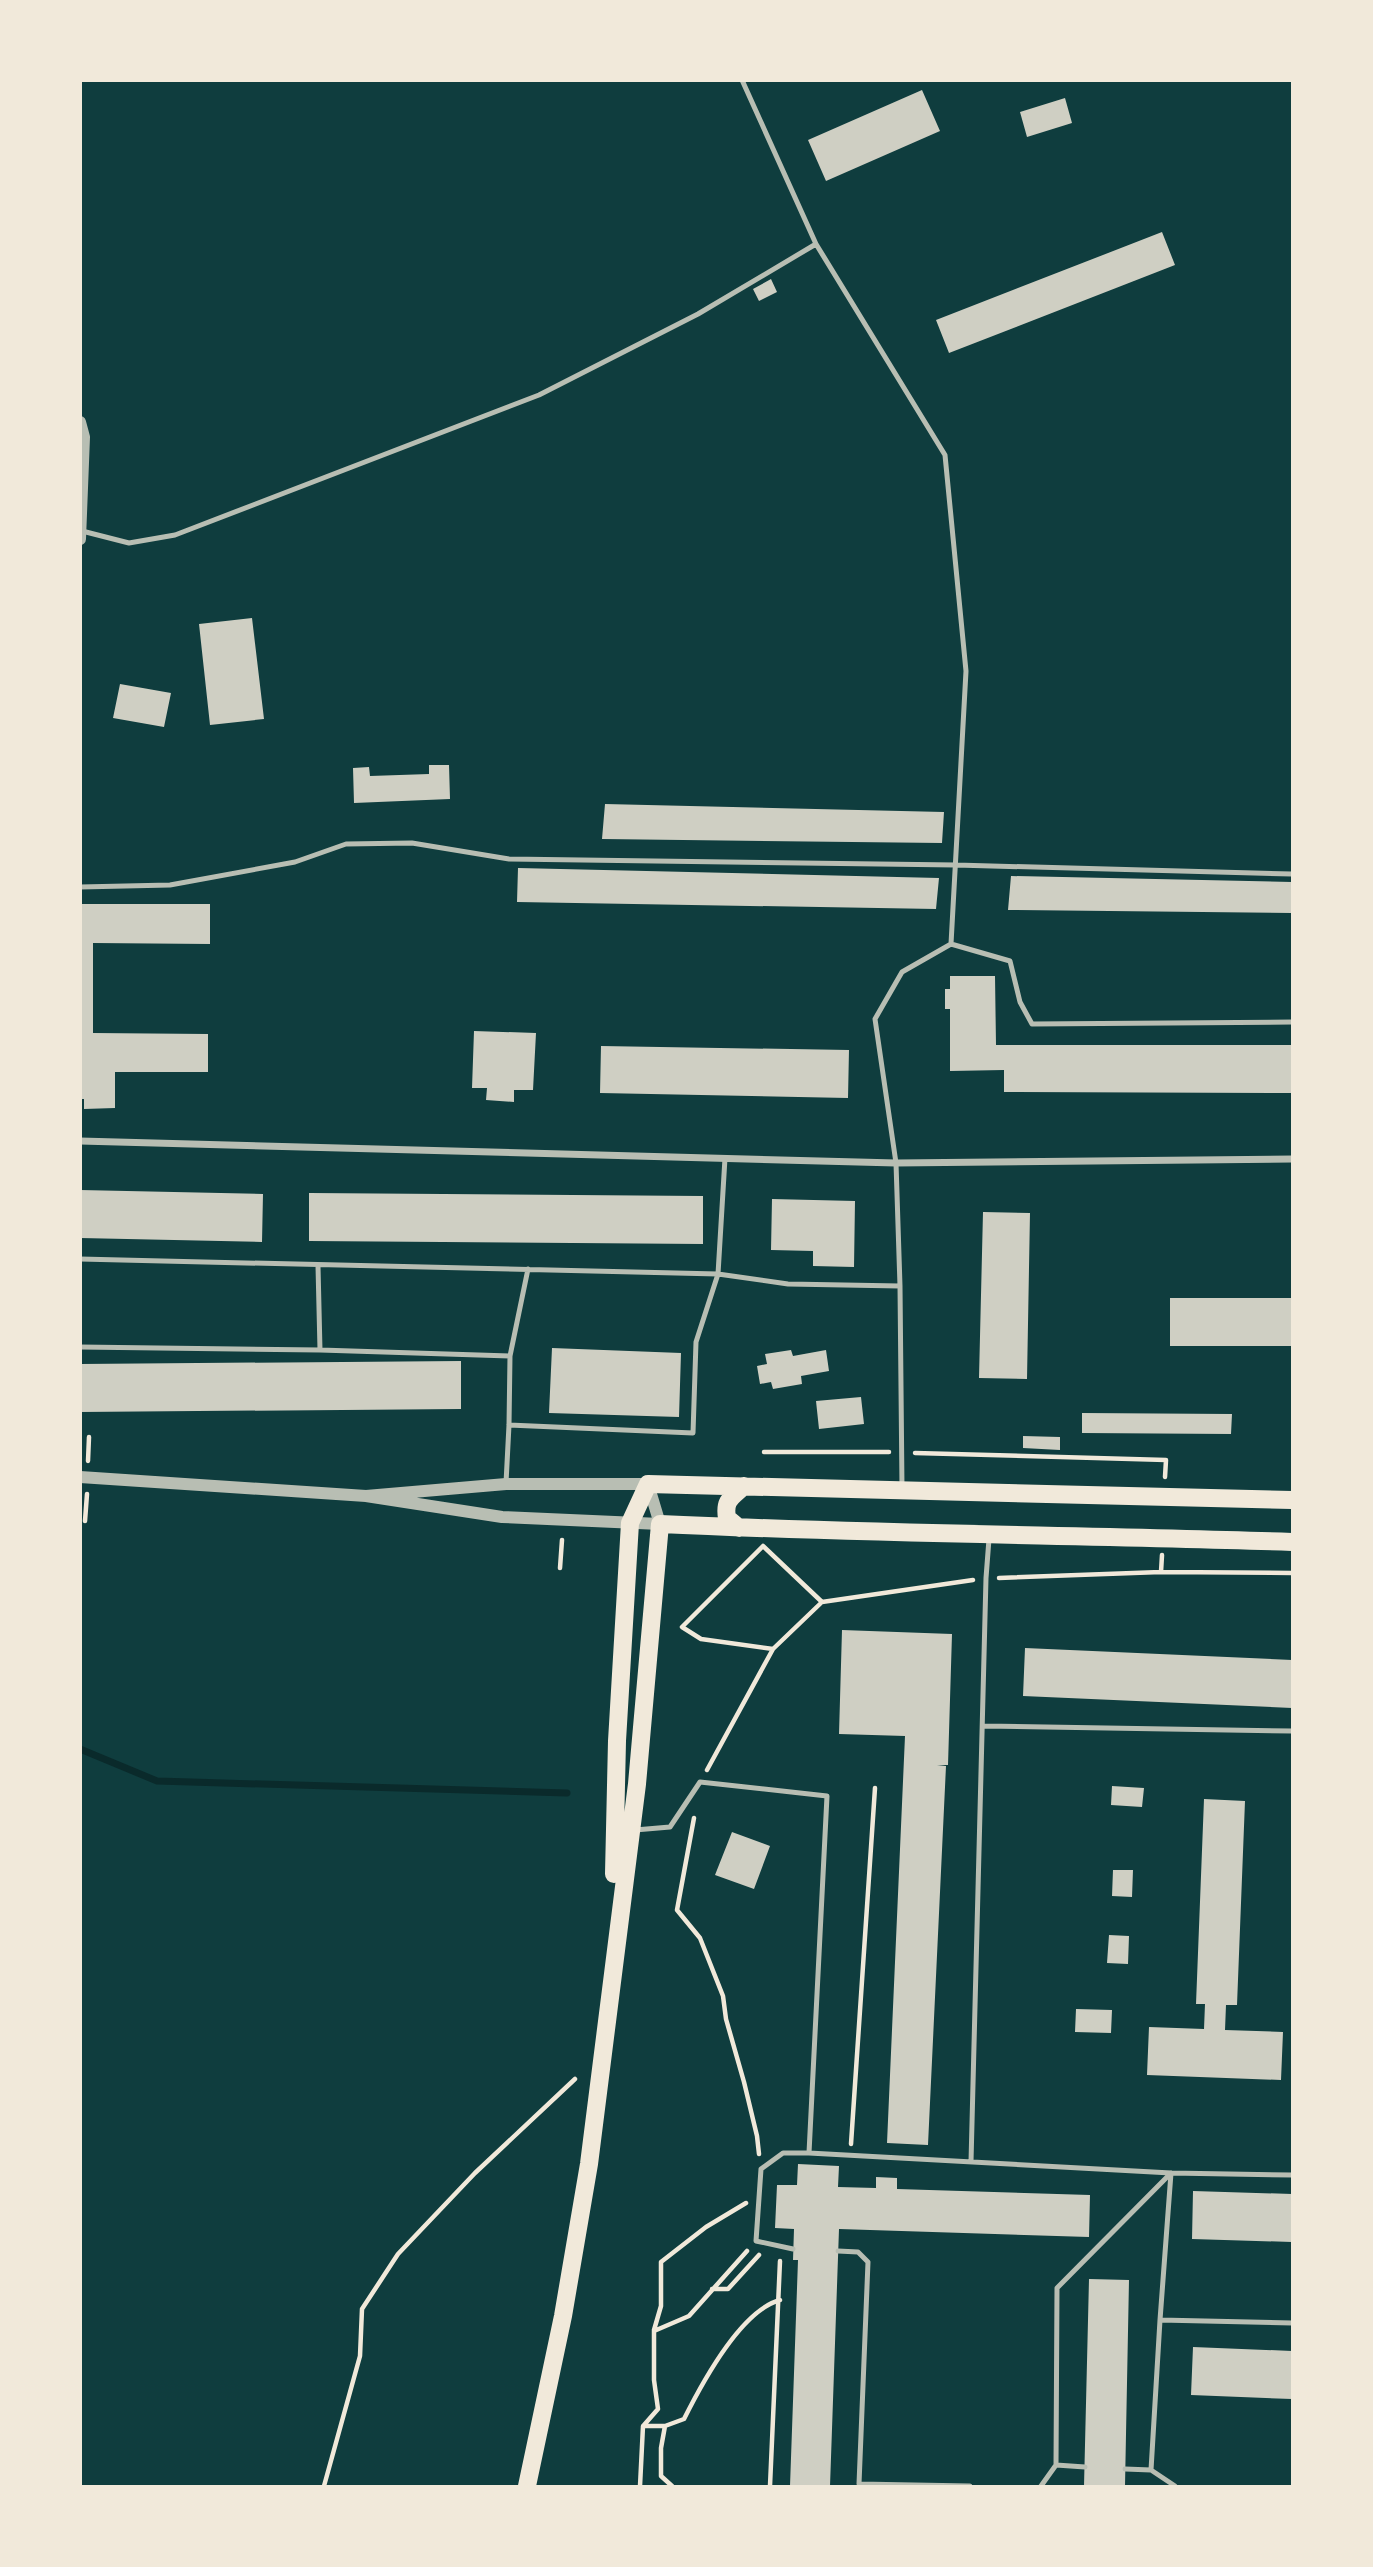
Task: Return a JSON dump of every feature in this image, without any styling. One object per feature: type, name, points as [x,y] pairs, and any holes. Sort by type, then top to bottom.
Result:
[{"type":"main road","points":[[612,1972],[617,1741],[630,1523],[648,1484],[1293,1500]]},
{"type":"main road","points":[[739,1528],[727,1518],[725,1507],[728,1500],[744,1486]]},
{"type":"main road","points":[[527,2487],[563,2316],[589,2164],[637,1784],[660,1524],[990,1536],[1163,1537],[1293,1542]]},
{"type":"street","points":[[80,422],[84,437],[81,535]]},
{"type":"street","points":[[80,1141],[896,1163],[1293,1159]]},
{"type":"street","points":[[80,1477],[366,1496],[502,1517],[660,1524],[648,1484],[506,1484],[366,1496]]},
{"type":"lane","points":[[742,80],[816,244],[945,455],[966,671],[951,944]]},
{"type":"lane","points":[[81,535],[129,543],[175,535],[526,400],[698,314],[816,244]]},
{"type":"lane","points":[[80,887],[170,885],[232,876],[295,862],[345,844],[412,843],[509,859],[956,865],[1293,874]]},
{"type":"lane","points":[[902,1490],[896,1163],[875,1019],[902,972],[951,944],[1010,961],[1020,1002],[1032,1024],[1293,1022]]},
{"type":"lane","points":[[509,1425],[693,1433],[696,1342],[718,1274],[725,1158]]},
{"type":"lane","points":[[80,1259],[718,1274],[788,1284],[900,1286]]},
{"type":"lane","points":[[318,1266],[320,1350]]},
{"type":"lane","points":[[506,1484],[510,1356],[528,1269]]},
{"type":"lane","points":[[80,1347],[510,1356]]},
{"type":"lane","points":[[971,2162],[986,1578],[990,1536]]},
{"type":"lane","points":[[984,1726],[1293,1731]]},
{"type":"lane","points":[[630,1830],[670,1828],[700,1782],[827,1796],[808,2153]]},
{"type":"lane","points":[[793,2249],[755,2241],[761,2169],[783,2153],[1171,2173],[1293,2175]]},
{"type":"lane","points":[[1151,2470],[1171,2173]]},
{"type":"lane","points":[[1041,2487],[1056,2465],[1057,2288],[1171,2173]]},
{"type":"lane","points":[[838,2251],[859,2252],[868,2262],[859,2484],[970,2487]]},
{"type":"lane","points":[[1160,2319],[1293,2322]]},
{"type":"lane","points":[[1056,2465],[1085,2467]]},
{"type":"lane","points":[[1125,2469],[1151,2470],[1175,2487]]},
{"type":"path","points":[[764,1452],[902,1452],[1166,1460],[1165,1478]]},
{"type":"path","points":[[560,1568],[562,1540]]},
{"type":"path","points":[[773,1650],[701,1639],[682,1627],[763,1545],[822,1602]]},
{"type":"path","points":[[1161,1572],[1162,1555]]},
{"type":"path","points":[[761,2169],[757,2136],[726,2019],[723,1996],[700,1938],[677,1910],[700,1782],[773,1650],[822,1602],[986,1578],[1161,1572],[1293,1573]]},
{"type":"path","points":[[850,2155],[875,1788]]},
{"type":"path","points":[[324,2487],[360,2356],[362,2309],[398,2254],[475,2173],[575,2079]]},
{"type":"path","points":[[640,2487],[643,2426],[658,2409],[654,2380],[654,2331],[661,2306],[661,2262],[706,2227],[759,2195]]},
{"type":"path","points":[[654,2331],[689,2316],[755,2241]]},
{"type":"path","points":[[712,2289],[728,2289],[768,2245],[782,2263],[770,2487]]},
{"type":"path","points":[[643,2426],[665,2426],[684,2419],[730,2343],[759,2312],[772,2302],[780,2300]]},
{"type":"path","points":[[665,2426],[661,2448],[661,2476],[673,2487]]},
{"type":"building","points":[[922,90],[940,131],[826,181],[808,140]]},
{"type":"building","points":[[1065,98],[1072,123],[1027,137],[1020,112]]},
{"type":"building","points":[[1162,232],[1175,265],[949,353],[936,320]]},
{"type":"building","points":[[771,279],[777,292],[759,301],[753,289]]},
{"type":"building","points":[[252,618],[264,719],[210,725],[199,624]]},
{"type":"building","points":[[120,684],[171,693],[164,727],[113,718]]},
{"type":"building","points":[[429,765],[449,765],[450,799],[354,803],[353,768],[369,767],[370,776],[429,774]]},
{"type":"building","points":[[605,804],[944,812],[942,843],[602,839]]},
{"type":"building","points":[[518,868],[939,878],[936,909],[517,902]]},
{"type":"building","points":[[1011,876],[1292,882],[1292,913],[1008,910]]},
{"type":"building","points":[[80,904],[210,904],[210,944],[93,943],[93,1033],[208,1034],[208,1072],[115,1072],[115,1108],[84,1109],[84,1099],[80,1099]]},
{"type":"building","points":[[950,976],[995,976],[996,1045],[1292,1045],[1292,1093],[1004,1092],[1004,1070],[950,1071],[950,1009],[945,1009],[945,989],[950,989]]},
{"type":"building","points":[[474,1031],[536,1033],[533,1090],[514,1090],[514,1102],[486,1100],[487,1088],[472,1088]]},
{"type":"building","points":[[601,1046],[849,1050],[848,1098],[600,1093]]},
{"type":"building","points":[[80,1190],[263,1194],[262,1242],[80,1238]]},
{"type":"building","points":[[309,1193],[703,1196],[703,1244],[309,1241]]},
{"type":"building","points":[[772,1199],[855,1201],[854,1267],[813,1266],[813,1251],[771,1250]]},
{"type":"building","points":[[983,1212],[1030,1213],[1027,1379],[979,1378]]},
{"type":"building","points":[[1170,1298],[1292,1298],[1292,1346],[1170,1346]]},
{"type":"building","points":[[552,1348],[681,1353],[679,1417],[549,1413]]},
{"type":"building","points":[[791,1350],[793,1356],[826,1350],[829,1371],[801,1376],[802,1384],[773,1389],[771,1382],[760,1384],[757,1366],[767,1364],[765,1354]]},
{"type":"building","points":[[461,1361],[461,1409],[80,1412],[80,1364]]},
{"type":"building","points":[[861,1397],[864,1424],[819,1429],[816,1401]]},
{"type":"building","points":[[1082,1413],[1232,1414],[1231,1434],[1082,1433]]},
{"type":"building","points":[[1023,1436],[1060,1437],[1060,1450],[1023,1448]]},
{"type":"building","points":[[842,1630],[952,1634],[948,1765],[937,1765],[946,1766],[928,2145],[887,2143],[905,1736],[839,1734]]},
{"type":"building","points":[[1025,1648],[1292,1660],[1292,1708],[1023,1696]]},
{"type":"building","points":[[1112,1786],[1144,1788],[1142,1807],[1111,1805]]},
{"type":"building","points":[[1204,1799],[1245,1801],[1237,2005],[1226,2005],[1225,2030],[1283,2032],[1281,2080],[1147,2075],[1149,2027],[1204,2029],[1205,2004],[1196,2004]]},
{"type":"building","points":[[732,1832],[770,1846],[754,1889],[715,1875]]},
{"type":"building","points":[[1113,1870],[1133,1870],[1132,1897],[1112,1896]]},
{"type":"building","points":[[1109,1935],[1129,1936],[1128,1964],[1107,1963]]},
{"type":"building","points":[[1076,2009],[1112,2010],[1111,2033],[1075,2032]]},
{"type":"building","points":[[798,2164],[839,2166],[838,2187],[876,2188],[876,2177],[897,2178],[897,2189],[1090,2195],[1089,2237],[839,2229],[830,2486],[790,2486],[798,2260],[793,2260],[794,2229],[775,2228],[777,2185],[797,2185]]},
{"type":"building","points":[[1193,2191],[1292,2194],[1292,2242],[1192,2239]]},
{"type":"building","points":[[1089,2279],[1129,2280],[1125,2486],[1084,2486]]},
{"type":"building","points":[[1193,2347],[1292,2351],[1292,2399],[1191,2395]]},
{"type":"waterway","points":[[80,1749],[157,1781],[567,1793]]}]
